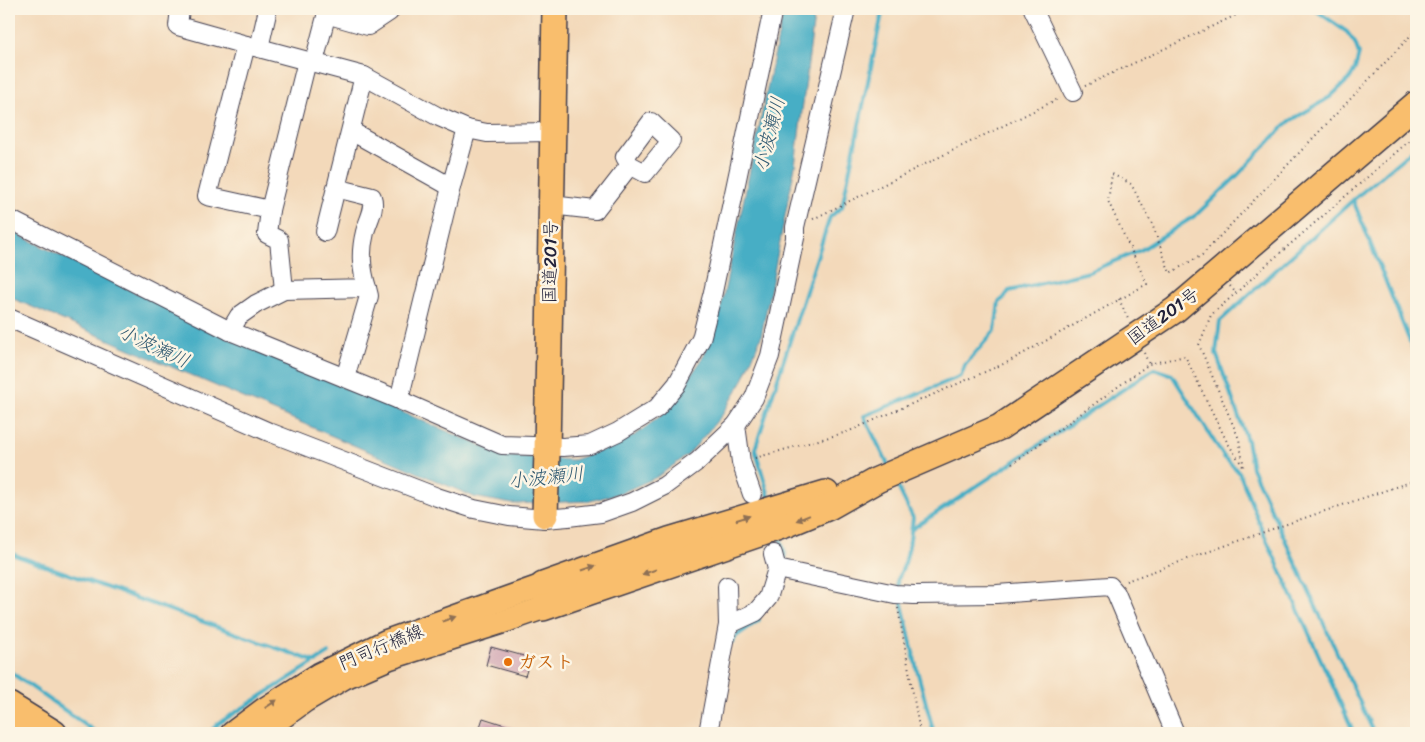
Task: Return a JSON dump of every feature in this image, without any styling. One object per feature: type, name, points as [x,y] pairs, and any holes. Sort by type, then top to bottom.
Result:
[{"type":"highway","name":"国道201号","points":[[545,515],[555,9]]},
{"type":"highway","name":"国道201号","points":[[543,597],[788,524],[829,507],[877,480],[1000,427],[1174,310],[1416,104]]},
{"type":"highway","points":[[9,705],[54,733]]},
{"type":"highway","points":[[9,728],[17,733]]},
{"type":"main road","name":"門司行橋線","points":[[232,733],[264,709],[319,674],[386,641],[543,597]]},
{"type":"main road","name":"門司行橋線","points":[[261,733],[305,701],[344,678],[543,597]]},
{"type":"street","points":[[180,9],[178,26],[364,76],[437,116],[467,129],[487,133],[552,132]]},
{"type":"street","points":[[268,9],[252,46],[207,196],[270,210]]},
{"type":"street","points":[[284,290],[279,240],[267,234],[270,210],[310,61],[327,11],[368,26],[389,12],[389,9]]},
{"type":"street","points":[[9,219],[230,330],[502,445],[547,449],[590,445],[618,432],[657,408],[677,384],[701,339],[714,292],[773,9]]},
{"type":"street","points":[[9,318],[269,432],[437,497],[474,509],[509,516],[545,519],[601,513],[632,502],[664,486],[698,461],[736,425],[754,398],[770,356],[795,238],[795,227],[846,9]]},
{"type":"street","points":[[1033,9],[1072,92]]},
{"type":"street","points":[[325,232],[364,76]]},
{"type":"street","points":[[399,400],[467,129]]},
{"type":"street","points":[[351,131],[451,187]]},
{"type":"street","points":[[551,205],[595,210],[630,165]]},
{"type":"street","points":[[336,188],[372,197],[374,204],[365,232],[362,251],[362,273],[369,296],[346,378]]},
{"type":"street","points":[[230,330],[239,316],[256,304],[284,290],[367,288]]},
{"type":"street","points":[[736,425],[741,462],[752,494]]},
{"type":"street","points":[[728,625],[756,612],[768,598],[775,561],[895,594],[914,596],[997,594],[1110,586],[1116,593],[1175,733]]},
{"type":"street","points":[[708,733],[728,625],[727,586]]},
{"type":"path","points":[[795,227],[1072,92],[1249,9]]},
{"type":"path","points":[[741,462],[847,432],[999,366],[1147,284],[1108,201],[1112,174],[1131,184],[1152,224],[1170,273],[1202,255],[1416,30]]},
{"type":"path","points":[[1012,464],[1149,364],[1185,356],[1227,442],[1244,468],[1239,439],[1199,345],[1211,315],[1416,135]]},
{"type":"path","points":[[1110,586],[1416,480]]},
{"type":"path","points":[[895,594],[920,733]]},
{"type":"water","name":"小波瀬川","points":[[784,9],[815,9],[795,166],[761,337],[744,378],[723,414],[688,455],[657,477],[621,493],[590,501],[512,504],[474,497],[9,297],[9,230],[232,340],[489,449],[509,456],[573,460],[609,448],[635,435],[662,415],[701,361],[717,326]]},
{"type":"building","name":"ガスト","points":[[491,647],[531,658],[525,676],[486,665]]},
{"type":"building","points":[[483,718],[524,731],[524,733],[478,733]]},
{"type":"waterway","points":[[770,500],[755,449],[830,217],[842,207],[883,9]]},
{"type":"waterway","points":[[888,465],[864,416],[961,376],[965,365],[995,330],[999,302],[1009,291],[1089,272],[1141,250],[1196,215],[1236,177],[1281,129],[1290,121],[1330,97],[1350,78],[1355,69],[1359,54],[1355,43],[1347,32],[1314,9]]},
{"type":"waterway","points":[[1374,733],[1252,468],[1247,440],[1216,353],[1220,321],[1353,200],[1416,147]]},
{"type":"waterway","points":[[1353,200],[1416,357]]},
{"type":"waterway","points":[[912,529],[1154,369],[1172,375],[1224,457],[1239,472],[1263,532],[1354,733]]},
{"type":"waterway","points":[[895,481],[913,518],[905,563],[898,579],[899,590]]},
{"type":"waterway","points":[[780,536],[785,554],[785,565]]},
{"type":"waterway","points":[[9,553],[316,662]]},
{"type":"waterway","points":[[901,599],[934,733]]},
{"type":"waterway","points":[[733,642],[736,636],[759,620]]},
{"type":"waterway","points":[[209,733],[219,723],[329,653]]},
{"type":"waterway","points":[[9,671],[97,733]]},
{"type":"waterway","points":[[718,723],[722,703]]},
{"type":"place","name":"ガスト","points":[[508,662]]}]
